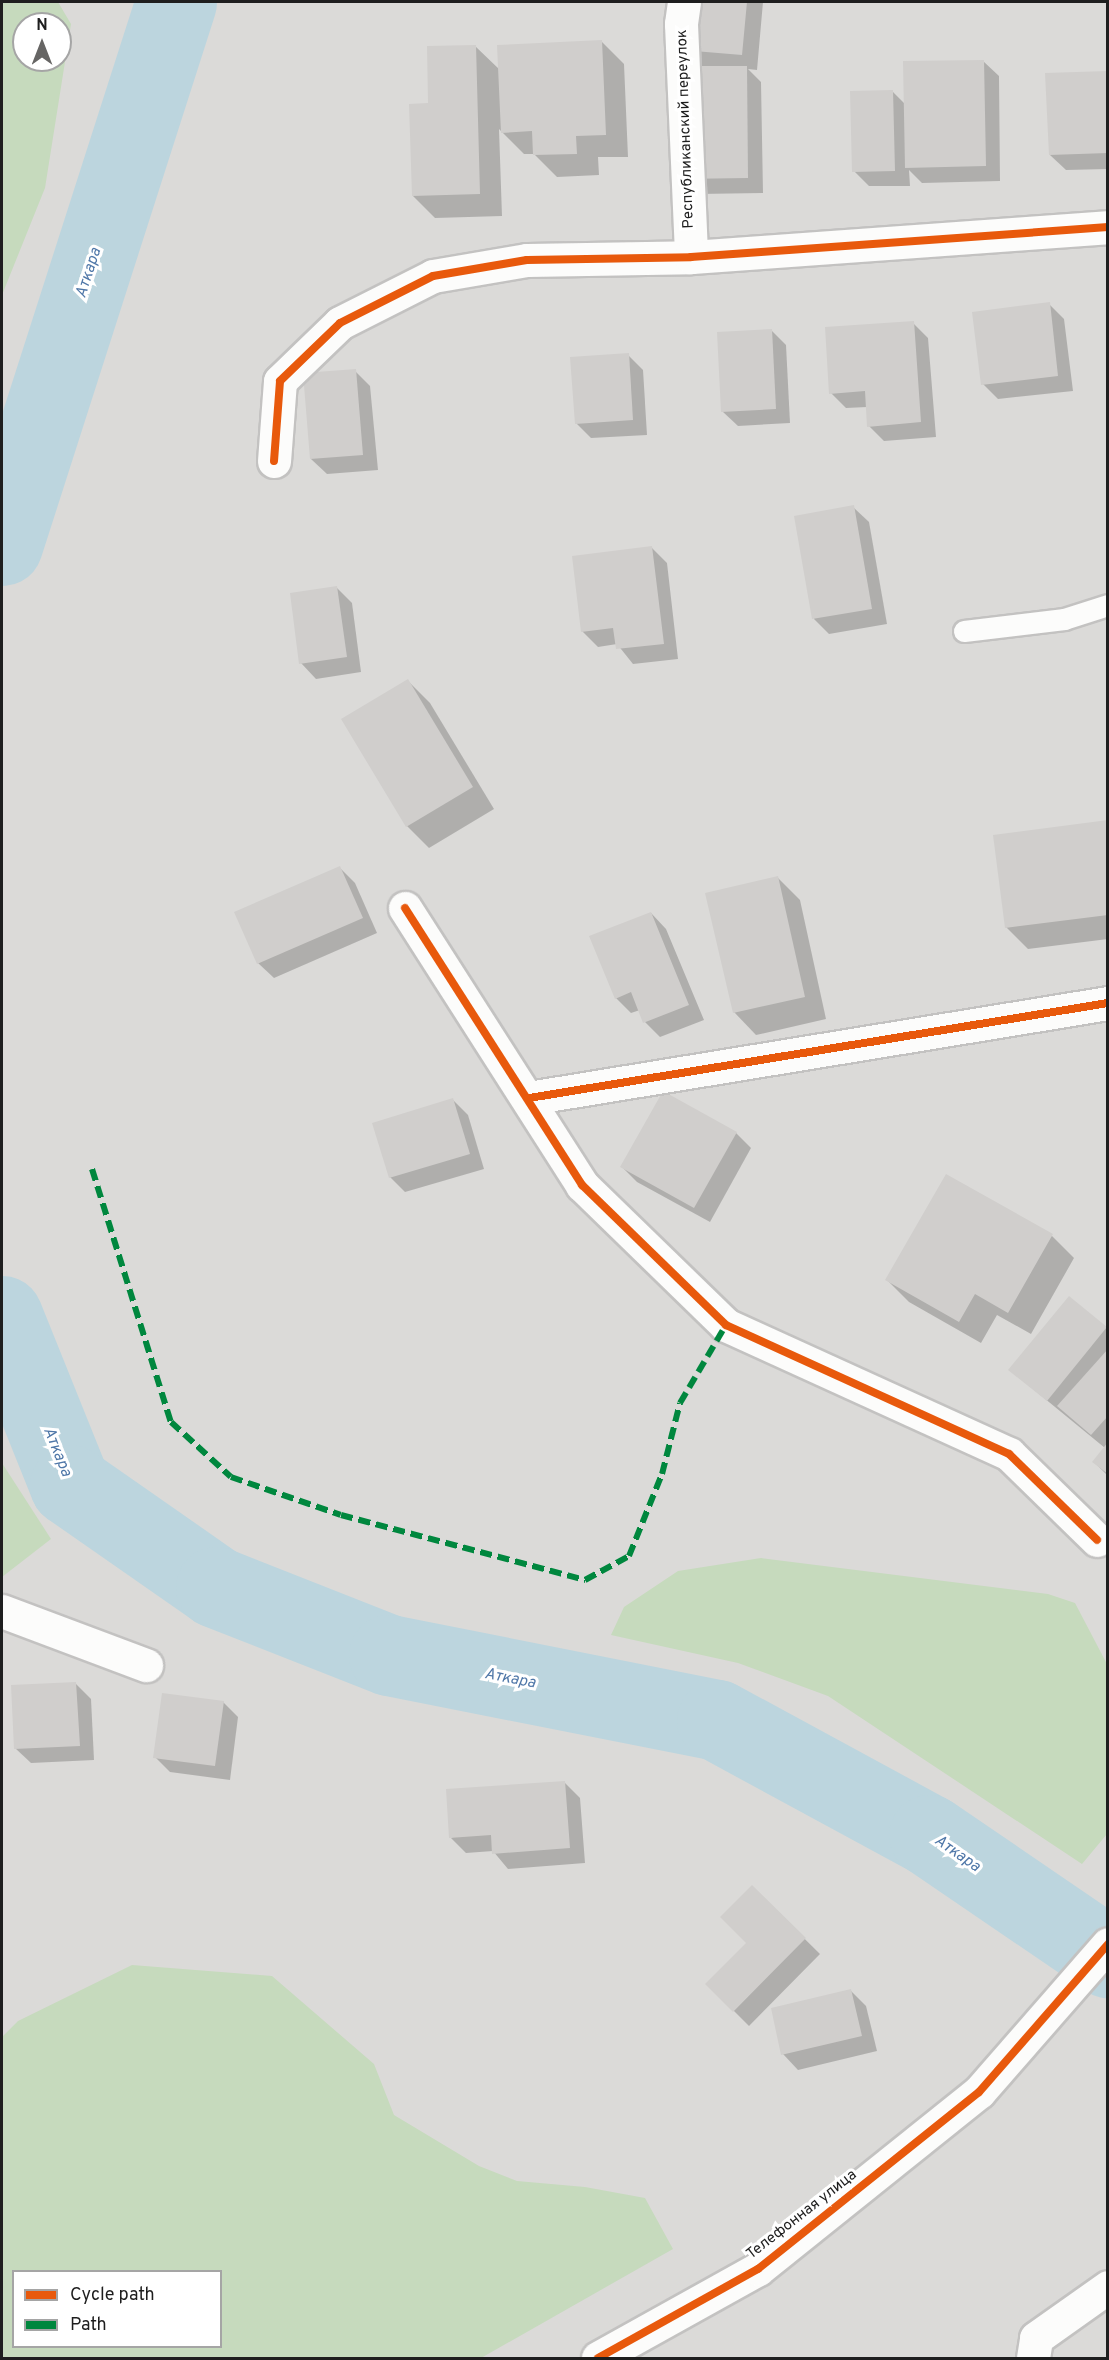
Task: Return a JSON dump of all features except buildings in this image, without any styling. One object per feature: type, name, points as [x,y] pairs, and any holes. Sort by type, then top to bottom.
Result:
[{"type":"street","name":"Республиканский переулок","points":[[684,2],[681,24],[691,257]]},
{"type":"street","points":[[274,461],[280,381],[340,323],[433,276],[527,260],[691,257],[1107,227]]},
{"type":"street","points":[[405,908],[529,1098],[582,1185],[726,1325],[1009,1454],[1097,1540]]},
{"type":"street","points":[[529,1098],[1107,1003]]},
{"type":"street","points":[[2,1611],[146,1665]]},
{"type":"street","name":"Телефонная улица","points":[[598,2358],[758,2269],[979,2092],[1107,1944]]},
{"type":"street","points":[[1033,2358],[1036,2338],[1107,2287]]},
{"type":"lane","points":[[964,631],[1064,619],[1107,605]]},
{"type":"shaded area","points":[[2,2],[1107,2],[1107,2358],[2,2358]]},
{"type":"green space","points":[[2,2],[58,2],[64,12],[12,12],[12,72],[63,72],[45,188],[2,295]]},
{"type":"green space","points":[[2,1463],[51,1539],[2,1577]]},
{"type":"green space","points":[[761,1558],[1048,1594],[1075,1603],[1108,1666],[1107,1834],[1082,1864],[828,1696],[738,1663],[611,1635],[624,1607],[678,1571]]},
{"type":"green space","points":[[132,1965],[272,1976],[374,2064],[394,2115],[479,2166],[517,2181],[585,2187],[645,2198],[673,2249],[481,2358],[2,2358],[2,2037],[18,2021]]},
{"type":"waterway","name":"Аткара","points":[[2,545],[176,2]]},
{"type":"waterway","name":"Аткара","points":[[2,1316],[70,1485],[216,1587],[389,1655],[717,1720],[929,1835],[1108,1957]]},
{"type":"marked path","points":[[92,1169],[171,1422],[231,1477],[341,1515],[585,1580],[629,1556],[662,1474],[680,1403],[726,1325]]},
{"type":"cycle path","points":[[274,461],[280,381],[340,323],[433,276],[527,260],[691,257],[1108,227]]},
{"type":"cycle path","points":[[405,908],[582,1185],[726,1325],[1009,1454],[1097,1540]]},
{"type":"cycle path","points":[[529,1098],[1108,1003]]},
{"type":"cycle path","points":[[598,2358],[758,2269],[979,2092],[1108,1944]]}]
